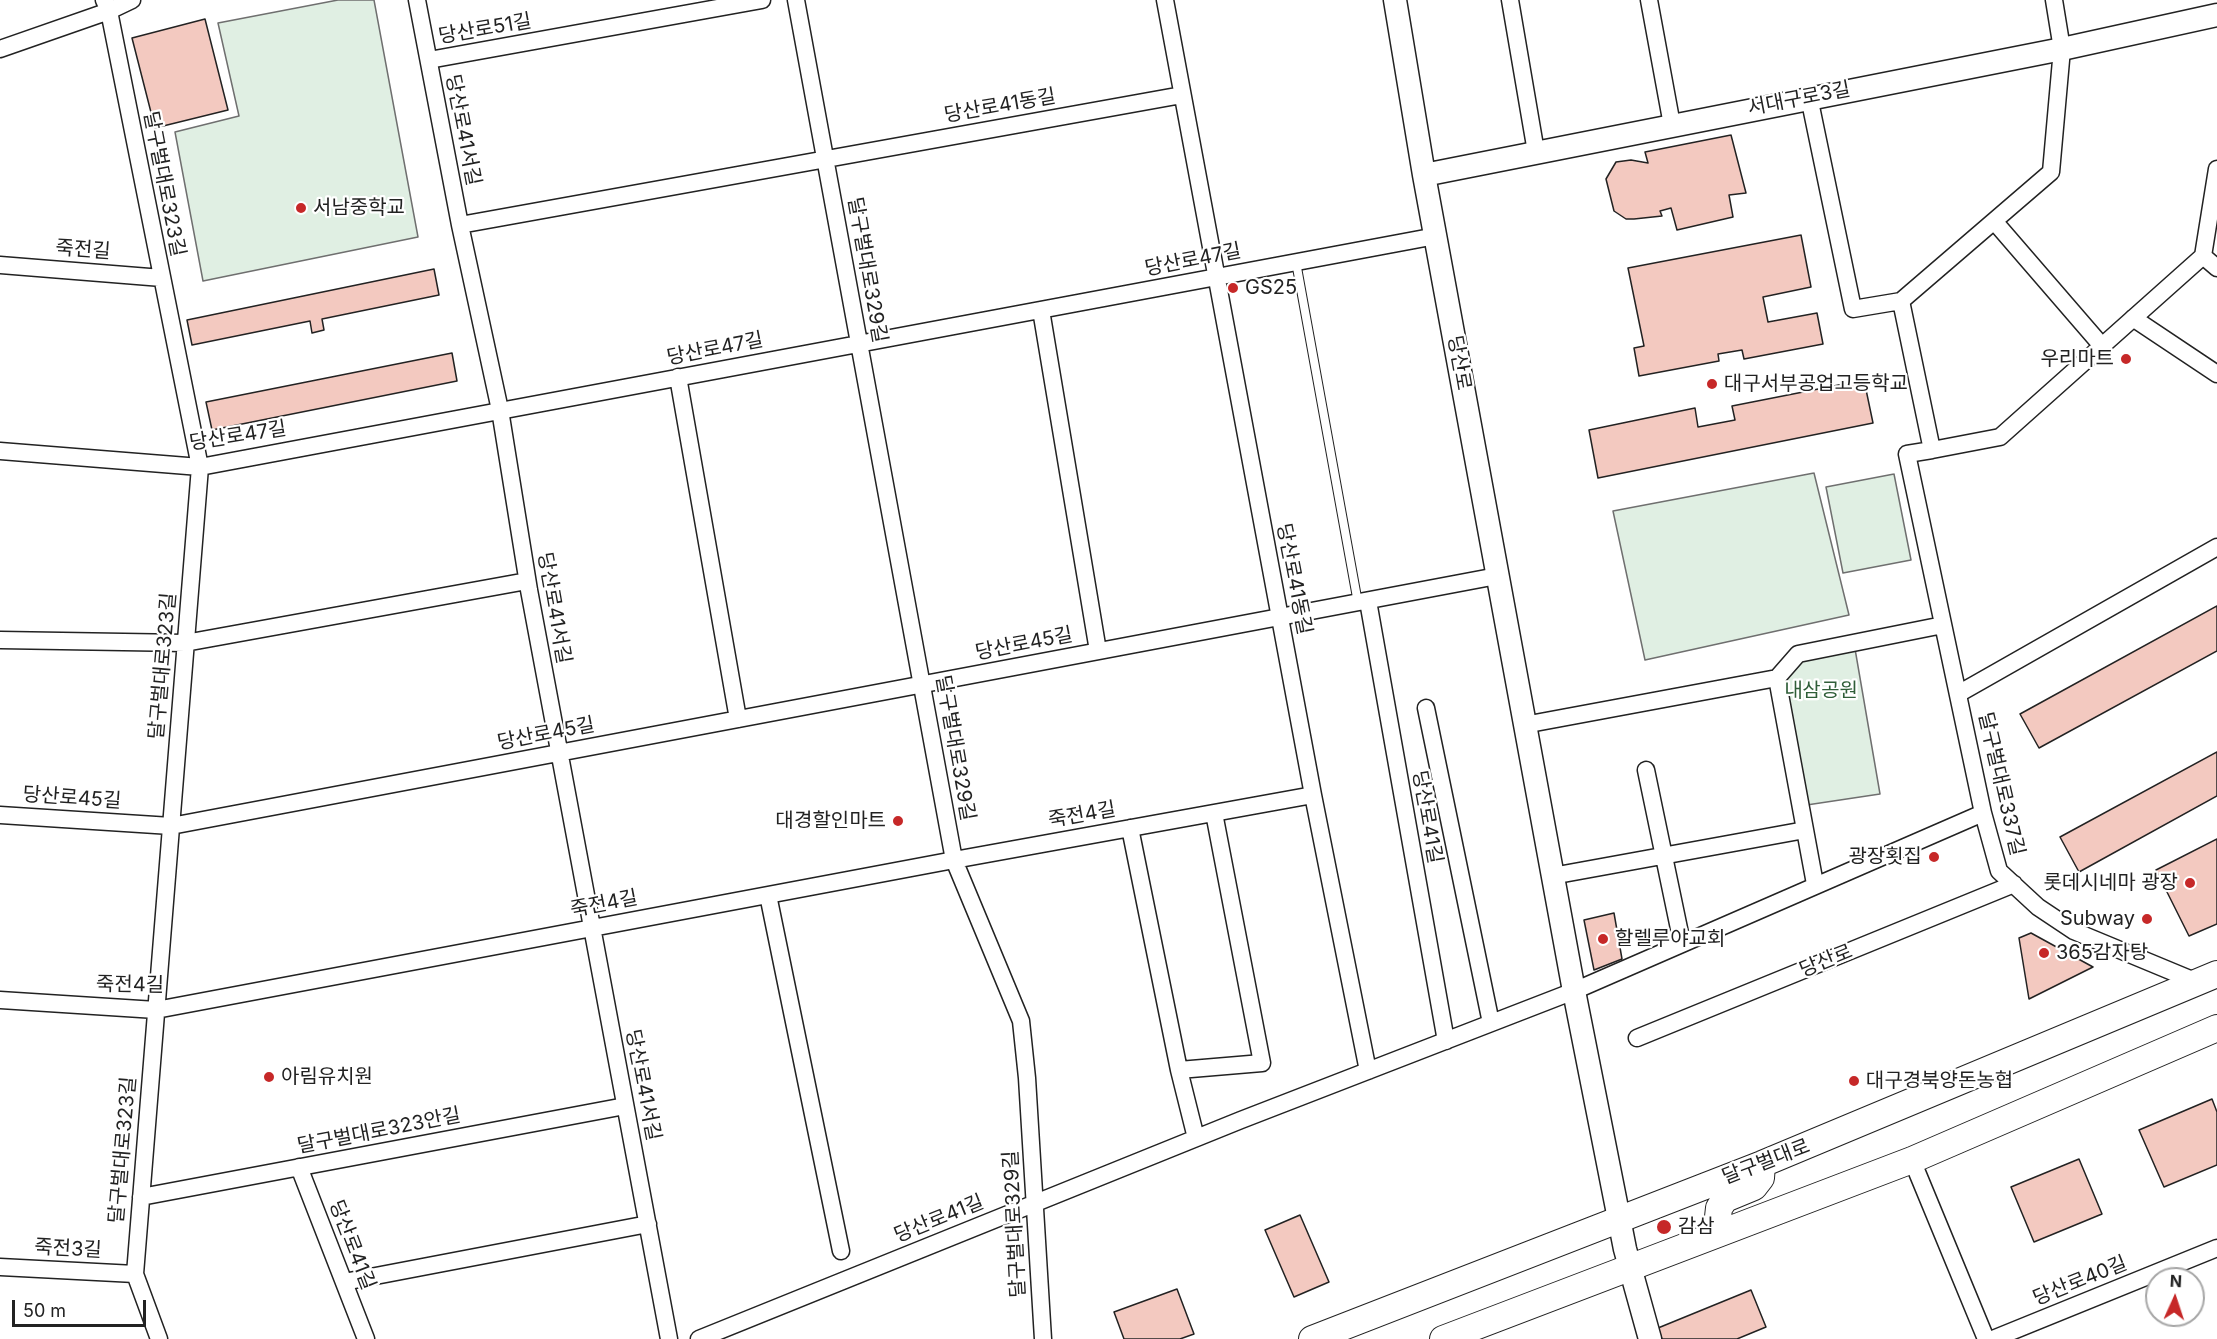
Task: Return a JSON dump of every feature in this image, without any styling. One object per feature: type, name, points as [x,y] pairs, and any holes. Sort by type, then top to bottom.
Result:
[{"type":"main road","name":"당산로","points":[[1395,0],[1552,876],[1618,1218],[1650,1339]]},
{"type":"main road","name":"서대구로3길","points":[[1425,175],[1809,97],[2062,49],[2217,15]]},
{"type":"main road","name":"달구벌대로","points":[[1312,1339],[1618,1218],[1762,1164],[2207,978]]},
{"type":"main road","points":[[1443,1339],[1912,1160],[2217,1028]]},
{"type":"main road","points":[[1724,1230],[1718,1217],[1719,1208],[1725,1199],[1754,1187],[1761,1178],[1762,1164]]},
{"type":"street","points":[[0,49],[106,6],[132,0]]},
{"type":"street","name":"당산로41서길","points":[[417,0],[460,225],[500,410],[527,581],[669,1339]]},
{"type":"street","name":"당산로51길","points":[[429,60],[762,0]]},
{"type":"street","name":"달구벌대로329길","points":[[796,0],[954,860],[1021,1021],[1043,1339]]},
{"type":"street","name":"당산로41동길","points":[[1165,0],[1312,795],[1368,1071]]},
{"type":"street","points":[[1510,0],[1536,152]]},
{"type":"street","points":[[1649,0],[1672,125]]},
{"type":"street","points":[[1809,97],[1853,309],[1901,301],[2051,172],[2062,49],[2054,0]]},
{"type":"street","name":"달구벌대로323길","points":[[106,6],[200,467],[135,1274],[159,1339]]},
{"type":"street","name":"당산로41동길","points":[[825,159],[1182,95]]},
{"type":"street","points":[[460,225],[825,159]]},
{"type":"street","points":[[1901,301],[1932,450],[2000,437],[2203,256],[2217,169]]},
{"type":"street","points":[[1994,221],[2102,346]]},
{"type":"street","name":"당산로47길","points":[[0,452],[200,467],[1436,236]]},
{"type":"street","points":[[2203,256],[2217,268]]},
{"type":"street","name":"죽전길","points":[[0,265],[162,278]]},
{"type":"street","name":"당산로45길","points":[[1041,310],[1098,651]]},
{"type":"street","points":[[2133,318],[2217,374]]},
{"type":"street","points":[[678,377],[738,719]]},
{"type":"street","name":"달구벌대로337길","points":[[1932,450],[1907,454],[1983,813],[1999,871],[2038,907],[2074,931],[2207,978]]},
{"type":"street","name":"달구벌대로337길","points":[[1958,694],[2217,547]]},
{"type":"street","name":"당산로45길","points":[[0,815],[171,826],[1497,576]]},
{"type":"street","points":[[0,640],[185,644],[527,581]]},
{"type":"street","name":"당산로41길","points":[[1363,602],[1446,1041]]},
{"type":"street","points":[[1524,725],[1777,678],[1798,654],[1943,625]]},
{"type":"street","points":[[1777,678],[1815,884]]},
{"type":"street","name":"당산로41길","points":[[1426,708],[1491,1023]]},
{"type":"street","points":[[1646,770],[1682,943]]},
{"type":"street","name":"죽전4길","points":[[0,1000],[156,1010],[1312,795]]},
{"type":"street","points":[[1179,1070],[1262,1063],[1214,813]]},
{"type":"street","points":[[1574,991],[1815,884],[1983,813]]},
{"type":"street","points":[[1130,828],[1179,1070],[1196,1138]]},
{"type":"street","points":[[1552,876],[1805,830]]},
{"type":"street","name":"당산로","points":[[1637,1038],[2014,884]]},
{"type":"street","points":[[768,895],[841,1251]]},
{"type":"street","name":"당산로41길","points":[[699,1339],[1241,1120],[1574,991]]},
{"type":"street","name":"달구벌대로323안길","points":[[141,1197],[626,1106]]},
{"type":"street","points":[[1912,1160],[1986,1339]]},
{"type":"street","name":"당산로41길","points":[[299,1167],[366,1339]]},
{"type":"street","points":[[344,1282],[648,1224]]},
{"type":"street","name":"당산로40길","points":[[1993,1339],[2217,1248]]},
{"type":"street","name":"죽전3길","points":[[0,1267],[135,1274]]},
{"type":"lane","points":[[1296,262],[1363,602]]},
{"type":"green space","points":[[338,0],[374,0],[418,237],[203,281],[175,132],[239,116],[218,23]]},
{"type":"green space","points":[[1814,473],[1849,615],[1645,660],[1613,511]]},
{"type":"green space","points":[[1894,474],[1911,560],[1843,573],[1826,487]]},
{"type":"green space","name":"내삼공원","points":[[1854,643],[1880,794],[1800,806],[1777,678],[1798,654]]},
{"type":"building","points":[[205,19],[228,110],[155,128],[132,38]]},
{"type":"building","points":[[1731,135],[1746,193],[1729,195],[1733,217],[1677,230],[1671,208],[1660,211],[1662,216],[1634,219],[1626,219],[1614,211],[1606,179],[1616,162],[1631,160],[1648,163],[1645,152]]},
{"type":"building","points":[[1801,235],[1811,287],[1763,297],[1768,322],[1817,313],[1823,344],[1744,359],[1742,350],[1718,354],[1719,361],[1639,376],[1634,348],[1644,346],[1628,268]]},
{"type":"building","points":[[434,269],[439,295],[322,319],[324,330],[312,333],[310,321],[192,345],[187,320]]},
{"type":"building","points":[[452,353],[457,381],[212,430],[206,402]]},
{"type":"building","points":[[1864,380],[1873,423],[1598,478],[1589,430],[1695,408],[1698,427],[1735,420],[1732,406]]},
{"type":"building","points":[[2217,606],[2217,651],[2039,748],[2020,714]]},
{"type":"building","points":[[2217,752],[2217,796],[2079,872],[2060,837]]},
{"type":"building","name":"롯데시네마 광장","points":[[2217,839],[2217,924],[2189,936],[2156,870]]},
{"type":"building","name":"할렐루야교회","points":[[1614,913],[1622,959],[1594,970],[1584,920]]},
{"type":"building","name":"365감자탕","points":[[2031,933],[2093,967],[2029,999],[2019,938]]},
{"type":"building","points":[[2212,1099],[2217,1112],[2217,1165],[2164,1187],[2139,1130]]},
{"type":"building","points":[[2079,1159],[2102,1214],[2034,1242],[2011,1187]]},
{"type":"building","points":[[1300,1215],[1329,1282],[1294,1297],[1265,1230]]},
{"type":"building","points":[[1177,1289],[1194,1334],[1180,1339],[1124,1339],[1114,1312]]},
{"type":"building","points":[[1751,1290],[1766,1327],[1737,1339],[1662,1339],[1658,1328]]},
{"type":"place","name":"서남중학교","points":[[301,208]]},
{"type":"place","name":"GS25","points":[[1233,288]]},
{"type":"place","name":"우리마트","points":[[2126,359]]},
{"type":"place","name":"대구서부공업고등학교","points":[[1712,384]]},
{"type":"place","name":"대경할인마트","points":[[898,821]]},
{"type":"place","name":"광장횟집","points":[[1934,857]]},
{"type":"place","name":"롯데시네마 광장","points":[[2190,883]]},
{"type":"place","name":"Subway","points":[[2147,919]]},
{"type":"place","name":"할렐루야교회","points":[[1603,939]]},
{"type":"place","name":"365감자탕","points":[[2044,953]]},
{"type":"place","name":"아림유치원","points":[[269,1077]]},
{"type":"place","name":"대구경북양돈농협","points":[[1854,1081]]},
{"type":"place","name":"감삼","points":[[1664,1227]]}]
